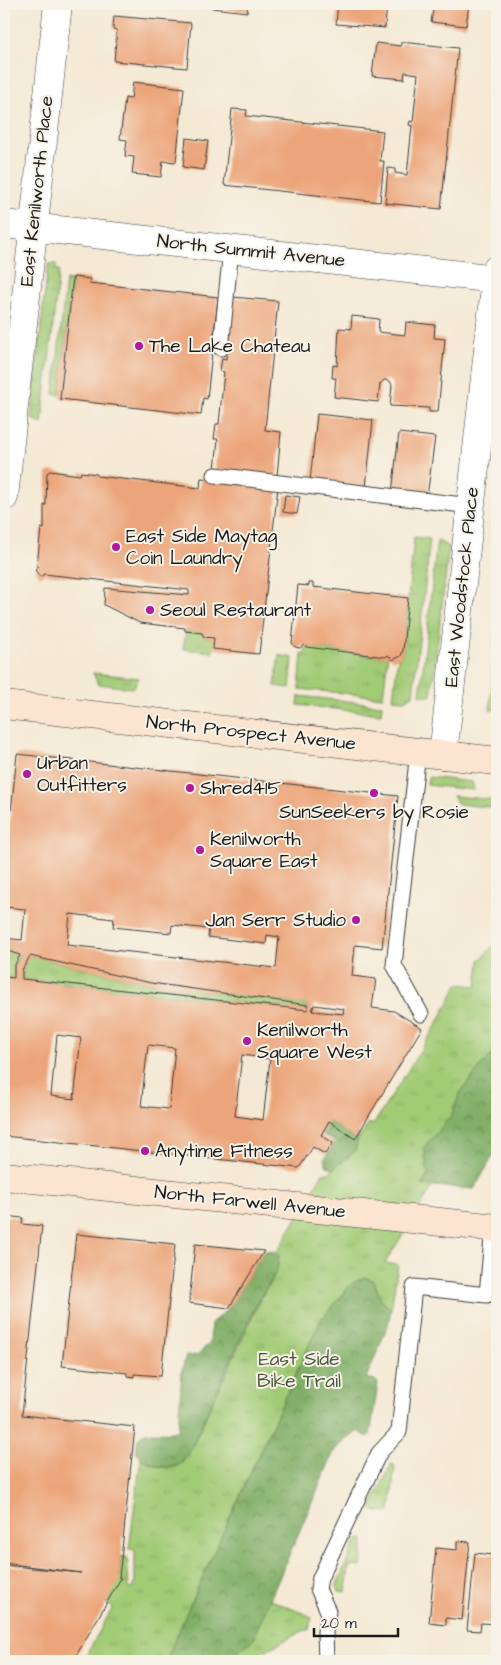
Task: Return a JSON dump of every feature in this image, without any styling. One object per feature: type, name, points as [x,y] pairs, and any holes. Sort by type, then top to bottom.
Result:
[{"type":"main road","name":"North Prospect Avenue","points":[[4,705],[497,760]]},
{"type":"main road","name":"North Farwell Avenue","points":[[4,1176],[495,1228]]},
{"type":"street","name":"East Kenilworth Place","points":[[4,497],[6,458],[58,4]]},
{"type":"street","name":"North Summit Avenue","points":[[4,224],[497,276]]},
{"type":"street","name":"East Woodstock Place","points":[[430,753],[471,506],[497,276]]},
{"type":"lane","points":[[221,348],[231,249]]},
{"type":"lane","points":[[214,475],[471,506]]},
{"type":"lane","points":[[420,1014],[394,965],[430,753]]},
{"type":"lane","points":[[326,1661],[324,1632],[328,1610],[318,1589],[320,1578],[378,1453],[398,1432],[414,1288],[488,1295],[495,1228]]},
{"type":"green space","points":[[48,264],[56,264],[56,270],[59,270],[42,424],[31,418]]},
{"type":"green space","points":[[66,280],[72,281],[60,395],[54,394]]},
{"type":"green space","points":[[414,537],[430,539],[413,695],[405,700],[393,699],[398,656],[401,656],[403,650]]},
{"type":"green space","points":[[437,540],[449,547],[431,696],[420,695]]},
{"type":"green space","points":[[186,631],[202,633],[204,637],[214,638],[213,652],[183,649]]},
{"type":"green space","points":[[497,636],[497,710],[490,710],[495,637]]},
{"type":"green space","points":[[306,647],[386,657],[388,655],[383,697],[299,689],[302,654],[305,654]]},
{"type":"green space","points":[[279,655],[293,658],[290,688],[275,686]]},
{"type":"green space","points":[[93,673],[139,678],[133,688],[98,684]]},
{"type":"green space","points":[[299,696],[382,705],[381,714],[298,705]]},
{"type":"green space","points":[[428,777],[472,782],[474,790],[427,785]]},
{"type":"green space","points":[[453,796],[497,800],[497,808],[458,804]]},
{"type":"green space","name":"East Side Bike Trail","points":[[497,942],[497,1149],[474,1189],[433,1186],[385,1263],[398,1265],[391,1309],[335,1449],[269,1599],[312,1617],[309,1630],[305,1630],[245,1661],[83,1661],[113,1607],[106,1603],[119,1578],[121,1557],[127,1557],[129,1588],[133,1589],[135,1584],[135,1550],[129,1549],[141,1458],[161,1467],[172,1467],[182,1463],[191,1449],[260,1300],[276,1271],[278,1265],[277,1252],[323,1173],[330,1173],[348,1147],[352,1149],[369,1123],[373,1125],[436,1026],[458,984],[477,986],[480,960]]},
{"type":"green space","points":[[4,950],[20,955],[14,967],[14,978],[4,977]]},
{"type":"green space","points":[[30,956],[151,983],[308,1005],[308,1010],[22,979],[22,970]]},
{"type":"green space","points":[[497,1050],[497,1149],[474,1189],[422,1185],[428,1175],[424,1147],[451,1116],[460,1093],[481,1066]]},
{"type":"green space","points":[[329,1121],[355,1139],[359,1134],[355,1151],[333,1169],[327,1166],[324,1159],[335,1142],[321,1133]]},
{"type":"green space","points":[[264,1251],[277,1252],[278,1265],[276,1271],[250,1318],[191,1449],[184,1460],[176,1466],[158,1466],[146,1461],[137,1454],[139,1437],[150,1432],[178,1430],[182,1370],[186,1356],[197,1355],[210,1343],[211,1323],[229,1308]]},
{"type":"green space","points":[[365,1277],[374,1281],[381,1300],[391,1309],[388,1325],[366,1379],[373,1379],[378,1383],[370,1436],[367,1437],[358,1431],[335,1449],[255,1634],[256,1637],[227,1661],[166,1661],[320,1321],[351,1284]]},
{"type":"green space","points":[[392,1463],[395,1466],[390,1512],[374,1511],[371,1506]]},
{"type":"green space","points":[[364,1539],[361,1567],[349,1566],[346,1592],[339,1591],[336,1586],[356,1541]]},
{"type":"building","points":[[212,4],[248,4],[247,12],[212,8]]},
{"type":"building","points":[[338,4],[387,4],[385,28],[336,24]]},
{"type":"building","points":[[434,4],[469,4],[466,26],[431,22]]},
{"type":"building","points":[[114,16],[191,23],[187,68],[114,61],[117,30],[113,29]]},
{"type":"building","points":[[401,42],[458,48],[441,209],[385,203],[388,168],[395,169],[395,173],[407,175],[412,126],[409,125],[410,121],[413,122],[418,74],[405,72],[404,79],[372,76],[376,43],[401,46]]},
{"type":"building","points":[[133,82],[184,88],[176,162],[163,161],[161,177],[132,174],[134,157],[125,156],[127,140],[120,139],[125,98],[131,99]]},
{"type":"building","points":[[232,109],[247,110],[246,116],[383,131],[380,161],[384,161],[380,202],[224,185]]},
{"type":"building","points":[[186,138],[208,141],[204,170],[183,167]]},
{"type":"building","name":"The Lake Chateau","points":[[73,277],[90,279],[89,283],[218,297],[207,399],[203,398],[201,415],[60,399]]},
{"type":"building","points":[[232,297],[278,301],[265,430],[281,432],[277,476],[215,470],[218,439],[214,439],[216,424],[219,424],[224,372],[220,371],[222,358],[226,359]]},
{"type":"building","points":[[352,316],[379,319],[378,332],[405,335],[406,322],[435,325],[434,338],[445,339],[438,412],[429,412],[429,408],[390,406],[392,385],[390,381],[384,380],[380,384],[378,402],[334,397],[336,378],[332,378],[333,365],[337,366],[339,328],[351,329]]},
{"type":"building","points":[[317,414],[373,420],[366,488],[310,482]]},
{"type":"building","points":[[399,433],[435,437],[427,497],[392,493]]},
{"type":"building","points":[[50,471],[80,475],[81,472],[97,474],[97,476],[200,488],[201,478],[278,487],[259,654],[213,649],[214,638],[204,637],[202,633],[185,631],[185,628],[140,623],[104,605],[105,588],[189,595],[189,590],[44,574],[40,577],[35,570],[39,567],[37,566],[41,528],[44,529],[47,473]]},
{"type":"building","points":[[285,495],[300,497],[297,514],[283,512]]},
{"type":"building","points":[[309,583],[313,583],[313,587],[408,598],[401,656],[393,660],[388,655],[386,657],[306,647],[304,645],[300,648],[295,647],[292,643],[298,585],[309,586]]},
{"type":"building","points":[[17,754],[398,796],[382,948],[355,945],[352,976],[376,979],[372,1008],[394,1011],[422,1028],[355,1139],[329,1121],[321,1135],[333,1143],[325,1154],[313,1147],[299,1168],[4,1136],[4,977],[14,978],[14,967],[20,955],[4,950],[4,938],[22,940],[25,909],[4,907],[4,880]],"holes":[[[70,914],[114,919],[113,927],[171,933],[172,925],[209,929],[208,937],[266,944],[267,935],[279,937],[276,968],[67,945]],[[30,956],[151,983],[308,1005],[308,1010],[22,979],[22,970]],[[314,1005],[344,1009],[343,1014],[312,1011]],[[57,1035],[81,1038],[74,1099],[51,1096]],[[148,1045],[175,1048],[169,1109],[141,1106]],[[242,1055],[270,1059],[263,1120],[235,1116]]]},
{"type":"building","points":[[4,1216],[23,1218],[22,1224],[42,1226],[22,1415],[135,1427],[119,1578],[121,1578],[73,1661],[4,1661],[4,1565],[81,1573],[4,1563]]},
{"type":"building","points":[[76,1234],[175,1244],[161,1376],[134,1374],[134,1377],[127,1376],[127,1373],[62,1366]]},
{"type":"building","points":[[195,1244],[264,1251],[229,1308],[189,1303]]},
{"type":"building","points":[[457,1541],[470,1542],[462,1620],[446,1618],[446,1625],[429,1623],[436,1548],[457,1550]]},
{"type":"building","points":[[494,1549],[497,1549],[497,1624],[481,1623],[480,1631],[467,1630],[475,1553],[493,1555]]},
{"type":"place","name":"The Lake Chateau","points":[[139,346]]},
{"type":"place","name":"East Side Maytag Coin Laundry","points":[[116,547]]},
{"type":"place","name":"Seoul Restaurant","points":[[150,610]]},
{"type":"place","name":"Urban Outfitters","points":[[27,774]]},
{"type":"place","name":"Shred415","points":[[190,788]]},
{"type":"place","name":"SunSeekers by Rosie","points":[[374,793]]},
{"type":"place","name":"Kenilworth Square East","points":[[200,850]]},
{"type":"place","name":"Jan Serr Studio","points":[[356,920]]},
{"type":"place","name":"Kenilworth Square West","points":[[247,1041]]},
{"type":"place","name":"Anytime Fitness","points":[[145,1151]]}]
